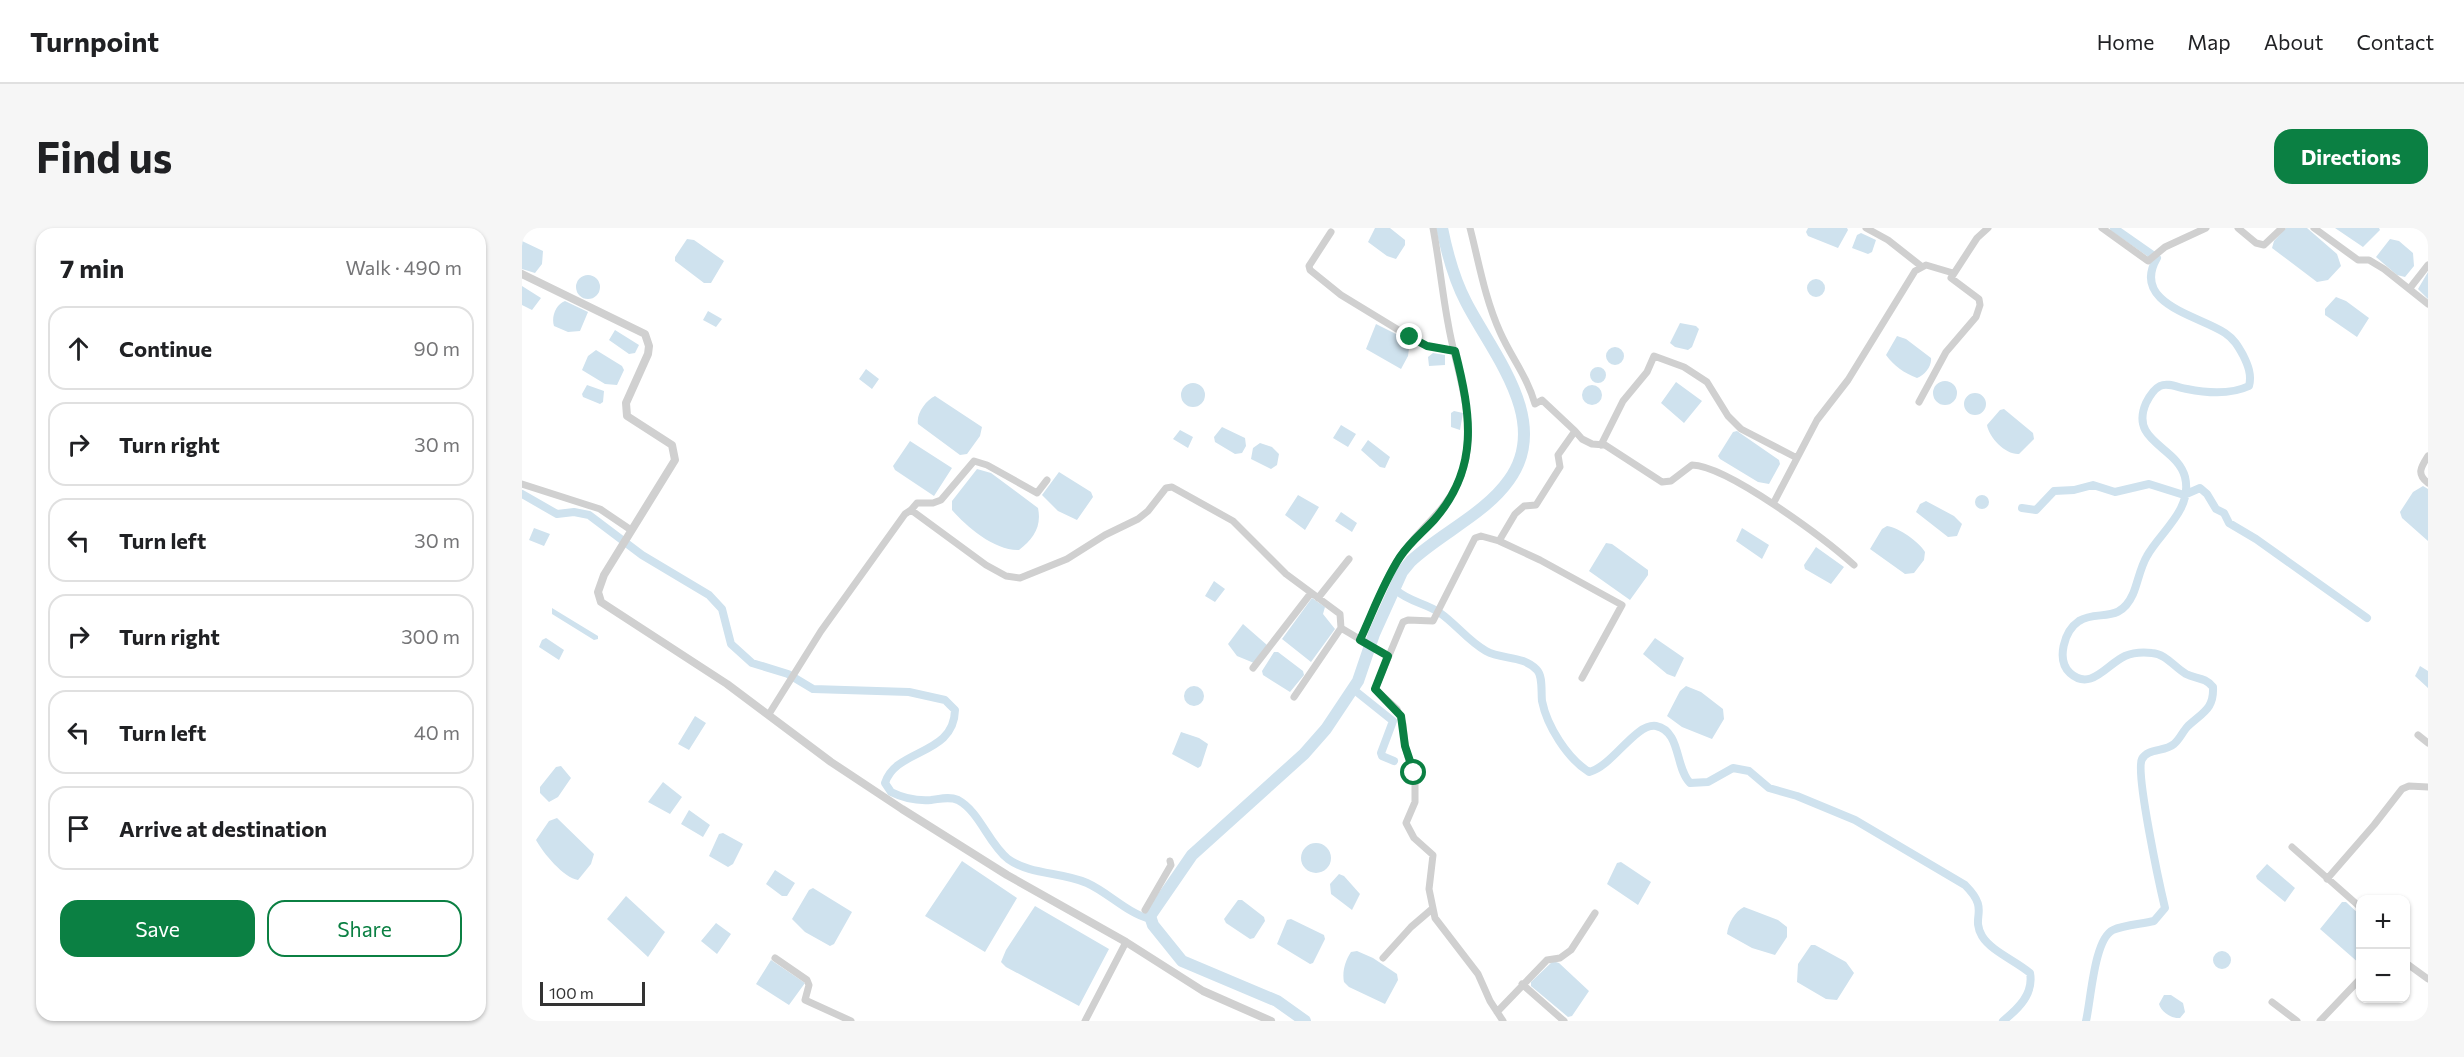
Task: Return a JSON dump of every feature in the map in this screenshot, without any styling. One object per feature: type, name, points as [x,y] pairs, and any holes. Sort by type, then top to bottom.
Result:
[{"type":"street","points":[[1363,641],[1400,557],[1415,536],[1434,520],[1447,501],[1464,464],[1469,440],[1468,403],[1455,351],[1433,228]]},
{"type":"street","points":[[1470,228],[1481,279],[1500,333],[1526,375],[1535,404],[1542,400],[1581,439],[1601,445],[1662,482],[1671,480],[1692,465],[1699,465],[1773,504],[1828,542],[1854,565]]},
{"type":"street","points":[[1866,228],[1888,240],[1921,266],[1935,266],[1953,273]]},
{"type":"street","points":[[1919,402],[1946,352],[1976,317],[1980,305],[1979,299],[1953,280],[1953,273],[1988,228]]},
{"type":"street","points":[[2102,228],[2148,261],[2158,253],[2206,228]]},
{"type":"street","points":[[2238,228],[2256,243],[2264,245],[2282,228]]},
{"type":"street","points":[[2314,228],[2358,261],[2369,260],[2410,288],[2428,304]]},
{"type":"street","points":[[1330,232],[1309,266],[1310,270],[1341,295],[1410,337],[1427,346],[1455,351]]},
{"type":"street","points":[[2410,288],[2428,265]]},
{"type":"street","points":[[1773,504],[1817,420],[1848,380],[1889,309],[1921,266]]},
{"type":"street","points":[[522,274],[645,334],[648,339],[648,354],[626,403],[627,416],[672,445],[675,460],[621,545],[600,584],[598,592],[601,602],[769,714],[817,752],[886,799],[1021,883],[1126,942],[1203,991],[1271,1021]]},
{"type":"street","points":[[1601,445],[1623,400],[1647,372],[1654,356],[1684,367],[1707,382],[1728,416],[1742,429],[1797,458]]},
{"type":"street","points":[[1499,541],[1515,514],[1524,506],[1533,506],[1538,502],[1560,467],[1558,455],[1575,431]]},
{"type":"street","points":[[2428,456],[2419,471],[2428,483]]},
{"type":"street","points":[[769,714],[821,631],[905,514],[917,503],[933,504],[941,500],[974,460],[1036,493],[1047,480]]},
{"type":"street","points":[[522,484],[600,509],[629,532]]},
{"type":"street","points":[[911,510],[986,565],[1006,576],[1020,578],[1067,559],[1105,535],[1138,519],[1148,512],[1166,488],[1172,487],[1233,522],[1286,574],[1340,614],[1341,628],[1294,697]]},
{"type":"street","points":[[1503,1021],[1478,975],[1435,918],[1429,890],[1433,855],[1428,848],[1418,843],[1406,823],[1415,802],[1415,783],[1405,746],[1403,724],[1397,709],[1375,689],[1405,620],[1426,623],[1435,619],[1474,538],[1480,536],[1499,541],[1540,560],[1622,605],[1582,678]]},
{"type":"street","points":[[1318,598],[1349,559]]},
{"type":"street","points":[[1253,668],[1311,593]]},
{"type":"street","points":[[1341,628],[1388,656]]},
{"type":"street","points":[[2418,735],[2428,743]]},
{"type":"street","points":[[2327,879],[2402,789],[2409,786],[2428,788]]},
{"type":"street","points":[[2292,847],[2356,903]]},
{"type":"street","points":[[1145,910],[1172,865],[1170,861]]},
{"type":"street","points":[[1383,958],[1411,927],[1432,909]]},
{"type":"street","points":[[1497,1012],[1547,960],[1560,958],[1571,950],[1595,913]]},
{"type":"street","points":[[1085,1021],[1126,942]]},
{"type":"street","points":[[775,958],[807,980],[809,985],[805,1000],[851,1021]]},
{"type":"street","points":[[2410,966],[2428,979]]},
{"type":"street","points":[[1522,984],[1564,1021]]},
{"type":"street","points":[[2320,1021],[2356,984]]},
{"type":"street","points":[[2272,1002],[2297,1021]]},
{"type":"water","points":[[1375,228],[1390,228],[1405,240],[1405,245],[1396,259],[1387,256],[1368,242]]},
{"type":"water","points":[[1808,228],[1847,228],[1848,230],[1838,248],[1808,236],[1806,232]]},
{"type":"water","points":[[2286,228],[2307,228],[2337,254],[2341,266],[2328,280],[2317,282],[2272,248],[2274,241]]},
{"type":"water","points":[[2335,228],[2379,228],[2380,230],[2363,247]]},
{"type":"water","points":[[1861,233],[1876,240],[1872,252],[1868,254],[1852,248],[1857,235]]},
{"type":"water","points":[[687,239],[694,240],[724,261],[711,283],[704,283],[675,261],[675,257]]},
{"type":"water","points":[[2390,239],[2399,241],[2413,253],[2414,266],[2405,277],[2397,275],[2376,257]]},
{"type":"water","points":[[522,241],[543,251],[542,264],[535,273],[522,269]]},
{"type":"water","points":[[2428,272],[2428,299],[2418,289]]},
{"type":"water","points":[[588,275],[597,278],[600,287],[597,296],[588,299],[579,296],[576,287],[579,278]]},
{"type":"water","points":[[1812,279],[1820,279],[1825,284],[1823,295],[1812,297],[1807,292],[1807,284]]},
{"type":"water","points":[[522,286],[541,298],[532,310],[522,305]]},
{"type":"water","points":[[2336,297],[2346,301],[2369,318],[2357,337],[2325,315],[2325,309]]},
{"type":"water","points":[[565,301],[588,312],[580,331],[568,332],[554,326],[555,311]]},
{"type":"water","points":[[708,311],[722,319],[716,327],[703,320]]},
{"type":"water","points":[[1680,323],[1696,326],[1699,329],[1692,347],[1688,350],[1675,347],[1670,343]]},
{"type":"water","points":[[1376,324],[1410,341],[1408,356],[1401,369],[1366,349]]},
{"type":"water","points":[[615,330],[639,345],[635,353],[629,354],[609,340]]},
{"type":"water","points":[[1897,336],[1906,339],[1931,358],[1929,367],[1920,377],[1917,378],[1904,371],[1892,363],[1886,355]]},
{"type":"water","points":[[1615,347],[1621,350],[1624,356],[1621,362],[1615,365],[1609,362],[1606,356],[1609,350]]},
{"type":"water","points":[[596,350],[622,366],[624,370],[617,385],[605,384],[582,370],[588,356]]},
{"type":"water","points":[[1433,353],[1445,355],[1445,365],[1429,366],[1428,357]]},
{"type":"water","points":[[1598,367],[1606,375],[1598,383],[1590,375]]},
{"type":"water","points":[[866,369],[879,379],[872,389],[859,379]]},
{"type":"water","points":[[1945,381],[1953,385],[1957,393],[1953,401],[1945,405],[1937,401],[1933,393],[1937,385]]},
{"type":"water","points":[[1676,382],[1702,401],[1684,423],[1661,403]]},
{"type":"water","points":[[1193,383],[1201,387],[1205,395],[1201,403],[1193,407],[1185,403],[1181,395],[1185,387]]},
{"type":"water","points":[[587,385],[604,391],[603,402],[600,404],[583,397],[582,394]]},
{"type":"water","points":[[1592,385],[1599,388],[1602,395],[1599,402],[1592,405],[1585,402],[1582,395],[1585,388]]},
{"type":"water","points":[[1975,393],[1983,396],[1986,404],[1983,412],[1975,415],[1967,412],[1964,404],[1967,396]]},
{"type":"water","points":[[935,396],[982,427],[980,436],[967,454],[960,455],[918,424],[922,408]]},
{"type":"water","points":[[2004,409],[2033,433],[2034,439],[2019,454],[2004,449],[1988,430],[1987,425],[2000,410]]},
{"type":"water","points":[[1454,411],[1463,413],[1460,430],[1451,427],[1451,413]]},
{"type":"water","points":[[1341,425],[1356,434],[1348,447],[1333,438]]},
{"type":"water","points":[[1222,427],[1245,438],[1246,446],[1242,453],[1235,454],[1215,442],[1214,437]]},
{"type":"water","points":[[1180,430],[1193,437],[1188,448],[1173,439]]},
{"type":"water","points":[[1737,431],[1779,460],[1780,464],[1769,484],[1758,482],[1718,456],[1733,432]]},
{"type":"water","points":[[1368,440],[1390,457],[1385,468],[1380,467],[1361,450]]},
{"type":"water","points":[[910,441],[952,468],[934,496],[895,470],[893,466]]},
{"type":"water","points":[[1260,443],[1272,447],[1279,454],[1277,465],[1271,469],[1251,459],[1253,448]]},
{"type":"water","points":[[977,469],[991,473],[1038,508],[1039,521],[1035,532],[1019,550],[1001,547],[982,537],[952,510],[952,501]]},
{"type":"water","points":[[1059,472],[1091,492],[1093,497],[1077,520],[1058,511],[1042,495]]},
{"type":"water","points":[[2423,486],[2428,489],[2428,541],[2402,518],[2400,512],[2413,492]]},
{"type":"water","points":[[1298,495],[1319,507],[1305,530],[1285,515]]},
{"type":"water","points":[[1982,495],[1987,497],[1989,502],[1987,507],[1982,509],[1977,507],[1975,502],[1977,497]]},
{"type":"water","points":[[1926,501],[1954,516],[1962,524],[1957,536],[1948,537],[1916,512],[1920,504]]},
{"type":"water","points":[[1341,512],[1357,523],[1352,532],[1335,521]]},
{"type":"water","points":[[1887,526],[1909,536],[1925,552],[1924,560],[1914,573],[1905,574],[1870,549],[1882,529]]},
{"type":"water","points":[[534,528],[550,534],[544,546],[529,540]]},
{"type":"water","points":[[1742,528],[1769,545],[1762,559],[1736,541]]},
{"type":"water","points":[[1606,543],[1612,544],[1648,570],[1648,575],[1630,600],[1589,571]]},
{"type":"water","points":[[1816,547],[1844,567],[1831,584],[1805,569],[1804,565]]},
{"type":"water","points":[[1214,581],[1225,589],[1215,602],[1205,596]]},
{"type":"water","points":[[1312,598],[1325,607],[1323,614],[1335,629],[1311,662],[1282,639]]},
{"type":"water","points":[[552,608],[598,636],[598,639],[594,640],[552,614]]},
{"type":"water","points":[[1243,624],[1267,645],[1254,663],[1237,656],[1228,644]]},
{"type":"water","points":[[546,638],[564,650],[559,660],[539,647],[542,640]]},
{"type":"water","points":[[1655,638],[1684,658],[1675,677],[1667,674],[1643,654]]},
{"type":"water","points":[[1274,652],[1278,652],[1303,671],[1304,675],[1290,692],[1263,675],[1262,671]]},
{"type":"water","points":[[2420,666],[2428,671],[2428,688],[2415,676]]},
{"type":"water","points":[[1194,686],[1201,689],[1204,696],[1201,703],[1194,706],[1187,703],[1184,696],[1187,689]]},
{"type":"water","points":[[1686,686],[1701,692],[1723,709],[1724,719],[1712,739],[1682,727],[1667,716],[1680,691]]},
{"type":"water","points":[[695,716],[706,723],[689,750],[678,744]]},
{"type":"water","points":[[1181,732],[1199,738],[1208,744],[1201,766],[1198,768],[1172,754]]},
{"type":"water","points":[[561,766],[571,778],[558,797],[549,802],[540,793],[540,787],[556,767]]},
{"type":"water","points":[[663,782],[682,797],[670,814],[648,802]]},
{"type":"water","points":[[689,810],[710,825],[703,837],[681,824]]},
{"type":"water","points":[[557,818],[594,854],[591,864],[578,880],[560,870],[536,840],[549,821]]},
{"type":"water","points":[[723,833],[743,844],[733,864],[728,867],[709,856],[719,834]]},
{"type":"water","points":[[1316,843],[1327,847],[1331,858],[1327,869],[1316,873],[1305,869],[1301,858],[1305,847]]},
{"type":"water","points":[[962,861],[1017,898],[985,952],[925,916]]},
{"type":"water","points":[[1621,862],[1651,882],[1638,905],[1607,884],[1617,863]]},
{"type":"water","points":[[2267,864],[2295,888],[2285,902],[2257,879],[2256,876]]},
{"type":"water","points":[[775,870],[795,883],[787,896],[782,896],[766,884]]},
{"type":"water","points":[[1339,874],[1344,876],[1360,894],[1352,910],[1331,894],[1330,884]]},
{"type":"water","points":[[813,888],[852,912],[834,944],[830,946],[805,932],[792,919],[809,890]]},
{"type":"water","points":[[626,896],[665,932],[648,957],[607,919]]},
{"type":"water","points":[[1238,900],[1242,900],[1264,917],[1265,921],[1254,938],[1250,939],[1226,923],[1224,919]]},
{"type":"water","points":[[2342,902],[2346,902],[2356,911],[2356,960],[2320,929]]},
{"type":"water","points":[[1035,906],[1109,949],[1079,1006],[1006,967],[1001,962],[1006,950]]},
{"type":"water","points":[[1744,907],[1778,920],[1787,927],[1787,937],[1775,955],[1752,948],[1727,934],[1733,918]]},
{"type":"water","points":[[1291,919],[1324,935],[1325,939],[1313,963],[1310,964],[1277,944],[1287,920]]},
{"type":"water","points":[[716,923],[731,934],[717,954],[701,941]]},
{"type":"water","points":[[1811,945],[1846,962],[1854,973],[1837,1000],[1826,999],[1797,982],[1798,964]]},
{"type":"water","points":[[1357,951],[1373,958],[1397,974],[1398,980],[1385,1004],[1349,987],[1344,982],[1347,959],[1351,952]]},
{"type":"water","points":[[2222,951],[2228,954],[2231,960],[2228,966],[2222,969],[2216,966],[2213,960],[2216,954]]},
{"type":"water","points":[[771,960],[805,983],[789,1005],[756,984]]},
{"type":"water","points":[[1553,961],[1559,963],[1589,991],[1572,1016],[1568,1017],[1531,986],[1531,982]]},
{"type":"water","points":[[2164,995],[2171,995],[2183,1003],[2185,1012],[2180,1018],[2170,1016],[2162,1010],[2159,1004]]},
{"type":"waterway","points":[[1305,1021],[1277,1001],[1182,961],[1153,925],[1150,916],[1192,855],[1304,754],[1326,729],[1358,681],[1374,634],[1402,572],[1423,551],[1488,503],[1509,480],[1521,458],[1524,434],[1521,411],[1502,365],[1462,293],[1451,266],[1442,228]]},
{"type":"waterway","points":[[2086,1021],[2097,957],[2107,936],[2117,928],[2154,921],[2165,908],[2145,806],[2142,759],[2148,753],[2176,742],[2209,705],[2212,700],[2213,687],[2204,680],[2186,674],[2166,658],[2149,653],[2128,655],[2099,675],[2092,678],[2078,678],[2070,673],[2063,661],[2066,638],[2079,621],[2093,616],[2115,613],[2127,604],[2147,556],[2174,520],[2184,500],[2185,477],[2180,467],[2144,427],[2142,416],[2150,396],[2163,385],[2202,391],[2234,391],[2249,386],[2250,378],[2245,359],[2233,340],[2225,333],[2171,306],[2160,297],[2153,287],[2151,274],[2157,258],[2114,228]]},
{"type":"waterway","points":[[2022,508],[2036,510],[2054,491],[2074,490],[2093,485],[2115,492],[2149,484],[2184,495],[2200,488],[2207,494],[2216,509],[2224,513],[2229,523],[2256,539],[2367,618]]},
{"type":"waterway","points":[[522,494],[557,514],[574,512],[589,515],[642,555],[709,595],[722,609],[731,644],[752,663],[788,674],[813,689],[909,692],[945,700],[955,710],[952,725],[945,736],[935,744],[900,763],[891,772],[885,783],[891,792],[915,799],[958,800],[972,812],[995,845],[1008,859],[1026,868],[1087,883],[1134,912],[1150,919]]},
{"type":"waterway","points":[[1396,590],[1440,613],[1486,651],[1525,662],[1537,670],[1541,680],[1542,701],[1553,731],[1573,759],[1589,772],[1607,762],[1640,731],[1656,726],[1664,729],[1670,735],[1685,776],[1690,783],[1708,782],[1733,768],[1749,771],[1769,788],[1797,796],[1855,820],[1965,885],[1977,901],[1978,923],[1982,936],[1991,946],[2030,973],[2030,988],[2024,1000],[2003,1021]]},
{"type":"waterway","points":[[1353,689],[1393,721],[1381,753],[1382,756],[1394,761]]},
{"type":"route","points":[[1410,337],[1427,346],[1455,351],[1468,403],[1469,440],[1457,486],[1434,520],[1415,536],[1400,557],[1387,579],[1360,640],[1388,656],[1375,689],[1397,709],[1401,716],[1405,746],[1414,773]]}]
